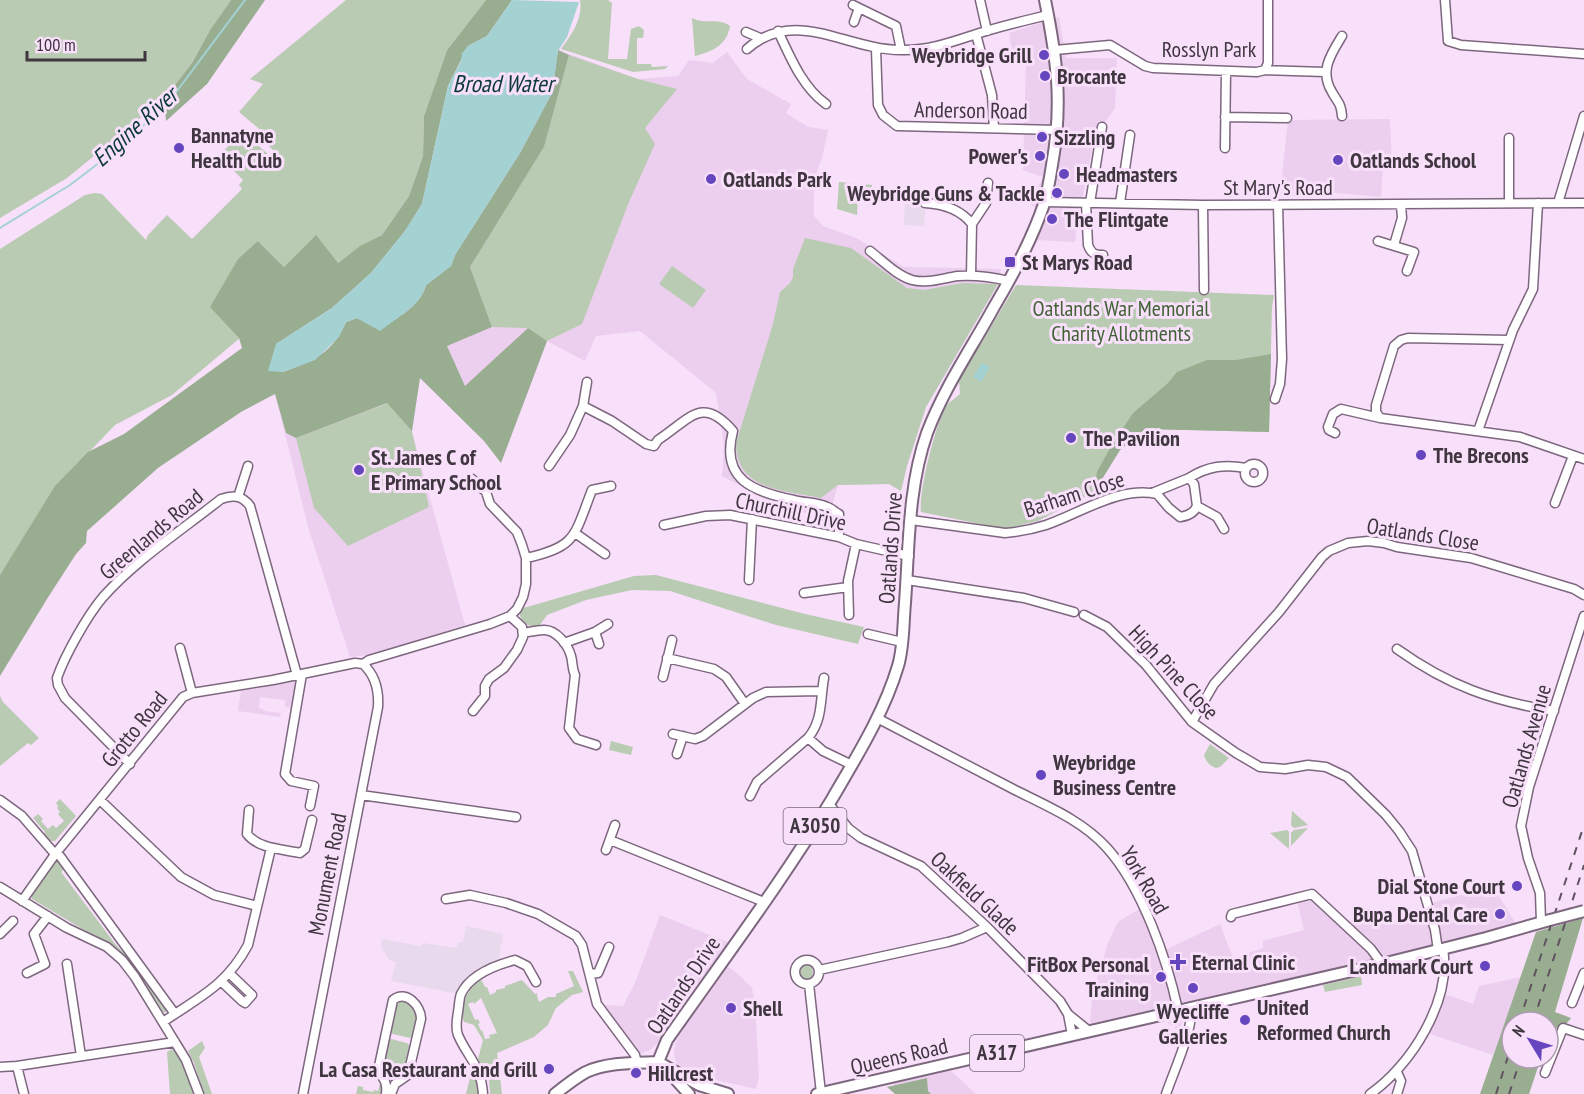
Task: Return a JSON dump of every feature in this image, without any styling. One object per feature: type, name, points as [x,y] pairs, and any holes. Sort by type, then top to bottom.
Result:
[{"type":"main road","name":"Oatlands Drive","points":[[658,1062],[667,1040],[764,902],[820,817],[852,765],[892,684],[902,642],[916,474],[933,419],[957,371],[1009,281],[1044,202],[1057,130],[1058,95],[1055,50],[1045,0]]},
{"type":"main road","name":"Queens Road","points":[[819,1094],[1382,964],[1439,946],[1584,911]]},
{"type":"main road","points":[[658,1062],[689,1094]]},
{"type":"main road","points":[[555,1094],[591,1070],[610,1065],[658,1062],[706,1091],[726,1094]]},
{"type":"street","points":[[980,0],[987,30]]},
{"type":"street","name":"Rosslyn Park","points":[[1055,50],[1110,45],[1144,66],[1153,68],[1257,72],[1265,70],[1268,63],[1268,0]]},
{"type":"street","points":[[1445,0],[1446,35],[1448,41],[1452,43],[1584,54]]},
{"type":"street","points":[[854,22],[856,7],[896,26],[901,50]]},
{"type":"street","points":[[747,49],[760,38],[778,31],[804,30],[876,49],[921,50],[1048,15]]},
{"type":"street","points":[[778,31],[795,66],[817,97],[826,104]]},
{"type":"street","points":[[746,32],[760,38]]},
{"type":"street","points":[[976,34],[993,95],[994,128]]},
{"type":"street","points":[[1342,36],[1331,55],[1325,72],[1330,89],[1341,104],[1342,116]]},
{"type":"street","name":"Anderson Road","points":[[876,49],[878,105],[881,113],[897,126],[1057,130]]},
{"type":"street","points":[[1265,70],[1325,72]]},
{"type":"street","points":[[1225,148],[1226,71]]},
{"type":"street","points":[[1558,203],[1584,116]]},
{"type":"street","points":[[1225,117],[1287,118]]},
{"type":"street","points":[[1102,128],[1088,203],[1088,245],[1095,255],[1103,255]]},
{"type":"street","points":[[1120,203],[1130,135]]},
{"type":"street","points":[[1509,138],[1509,203]]},
{"type":"street","points":[[970,276],[972,224],[986,203],[988,183]]},
{"type":"street","name":"St Mary's Road","points":[[1044,202],[1203,205],[1584,204]]},
{"type":"street","points":[[925,203],[939,204],[965,215],[972,224]]},
{"type":"street","points":[[1478,431],[1509,340],[1533,289],[1538,203]]},
{"type":"street","points":[[1203,205],[1204,290]]},
{"type":"street","points":[[1275,399],[1280,384],[1282,359],[1278,205]]},
{"type":"street","points":[[1394,245],[1402,218],[1401,205]]},
{"type":"street","points":[[1378,241],[1414,252],[1407,270]]},
{"type":"street","points":[[870,251],[898,273],[912,280],[926,282],[970,276],[1009,281]]},
{"type":"street","points":[[1380,418],[1376,412],[1376,405],[1394,346],[1401,340],[1408,338],[1509,340]]},
{"type":"street","points":[[549,466],[570,435],[583,406],[587,382]]},
{"type":"street","points":[[583,406],[612,421],[646,444],[654,446],[658,440],[697,412],[710,411],[733,431],[730,461],[739,477],[753,489],[826,506],[839,514],[840,537]]},
{"type":"street","points":[[1335,433],[1328,427],[1335,411],[1341,409],[1380,418],[1520,437],[1584,459]]},
{"type":"street","points":[[1555,503],[1573,456]]},
{"type":"street","points":[[1152,493],[1189,478],[1202,470],[1230,465],[1246,468]]},
{"type":"street","points":[[238,497],[248,466]]},
{"type":"street","points":[[1189,478],[1194,484],[1197,506],[1217,516],[1224,529]]},
{"type":"street","points":[[472,479],[486,492],[490,504],[499,516],[517,532],[526,558],[526,584],[523,597],[517,609],[510,616],[522,627],[523,633],[517,650],[504,668],[489,679],[485,686],[483,699],[473,711]]},
{"type":"street","points":[[526,558],[550,552],[564,545],[575,533],[592,490],[611,486]]},
{"type":"street","name":"Barham Close","points":[[911,520],[1005,533],[1044,525],[1116,496],[1139,492],[1160,496],[1180,517],[1187,516],[1196,510],[1197,506]]},
{"type":"street","name":"Greenlands Road","points":[[129,764],[61,692],[57,678],[60,669],[92,612],[121,579],[221,499],[238,497],[246,501],[252,511],[299,675]]},
{"type":"street","name":"Churchill Drive","points":[[664,525],[730,515],[840,537],[856,544],[909,556]]},
{"type":"street","points":[[749,580],[752,519]]},
{"type":"street","points":[[575,533],[605,554]]},
{"type":"street","name":"Oatlands Close","points":[[1192,722],[1214,684],[1279,612],[1314,565],[1329,551],[1348,543],[1368,541],[1471,558],[1574,589],[1584,595]]},
{"type":"street","points":[[849,615],[848,587],[856,544]]},
{"type":"street","points":[[907,580],[1024,598],[1074,612]]},
{"type":"street","points":[[804,593],[848,587]]},
{"type":"street","name":"High Pine Close","points":[[1084,615],[1107,627],[1139,657],[1192,722],[1203,732],[1260,767],[1285,769],[1308,765],[1326,766],[1347,777],[1386,815],[1407,842],[1416,863],[1444,960],[1442,982],[1433,1014],[1418,1042],[1396,1072],[1370,1094]]},
{"type":"street","name":"Grotto Road","points":[[22,901],[56,853],[180,701],[192,693],[355,663],[363,664],[369,660],[510,616]]},
{"type":"street","name":"Oatlands Avenue","points":[[1545,921],[1540,893],[1528,858],[1521,826],[1529,787],[1584,616]]},
{"type":"street","points":[[564,643],[595,632],[608,624]]},
{"type":"street","points":[[523,633],[545,630],[556,635],[564,643],[572,657],[572,669],[575,675],[569,728],[578,740],[596,745]]},
{"type":"street","points":[[595,632],[599,644]]},
{"type":"street","points":[[868,634],[902,642]]},
{"type":"street","points":[[663,676],[672,640]]},
{"type":"street","points":[[180,648],[192,693]]},
{"type":"street","points":[[1397,649],[1421,666],[1488,698],[1554,711]]},
{"type":"street","points":[[667,658],[714,669],[726,677],[745,704]]},
{"type":"street","name":"Monument Road","points":[[303,1094],[378,700],[375,682],[363,664]]},
{"type":"street","points":[[299,675],[285,774],[291,781],[314,786],[310,806]]},
{"type":"street","points":[[750,796],[758,782],[808,738],[815,729],[821,713],[824,678]]},
{"type":"street","points":[[673,734],[695,739],[703,736],[745,704],[766,692],[822,692]]},
{"type":"street","name":"York Road","points":[[877,718],[1074,820],[1106,847],[1123,869],[1152,928],[1166,960],[1178,1010]]},
{"type":"street","points":[[677,754],[682,736]]},
{"type":"street","points":[[808,738],[823,751],[852,765]]},
{"type":"street","points":[[361,795],[516,817]]},
{"type":"street","points":[[0,800],[22,816],[56,853],[175,1014]]},
{"type":"street","points":[[100,800],[181,877],[214,895],[257,906]]},
{"type":"street","name":"Oakfield Glade","points":[[828,804],[848,828],[861,838],[921,866],[987,927],[1060,1001],[1068,1014],[1089,1031]]},
{"type":"street","points":[[249,810],[247,834],[252,841],[271,848],[300,852],[305,849],[312,820]]},
{"type":"street","points":[[820,817],[842,820]]},
{"type":"street","points":[[606,850],[615,825]]},
{"type":"street","points":[[610,840],[764,902]]},
{"type":"street","points":[[163,1022],[222,982],[248,945],[271,848]]},
{"type":"street","points":[[0,888],[116,953],[135,977],[186,1060],[199,1094]]},
{"type":"street","points":[[1230,917],[1232,914],[1312,894],[1371,949],[1382,964]]},
{"type":"street","points":[[446,899],[470,895],[481,897],[538,914],[576,936],[582,945],[597,1004],[630,1047],[637,1063]]},
{"type":"street","points":[[27,972],[45,964],[34,934],[48,916]]},
{"type":"street","points":[[0,934],[13,921]]},
{"type":"street","points":[[819,970],[962,938],[987,927]]},
{"type":"street","points":[[590,974],[598,973],[609,947]]},
{"type":"street","points":[[483,1094],[473,1059],[456,1029],[461,995],[473,979],[501,964],[515,960],[527,966],[536,981]]},
{"type":"street","points":[[804,961],[812,961],[819,970],[815,981],[809,984],[801,983],[796,977],[797,965],[804,961]]},
{"type":"street","points":[[67,964],[81,1056]]},
{"type":"street","points":[[222,982],[242,1001],[249,1001],[252,995],[229,973]]},
{"type":"street","points":[[1572,1003],[1584,973]]},
{"type":"street","points":[[809,984],[819,1094]]},
{"type":"street","points":[[386,1094],[387,1083],[379,1066],[393,1000],[403,996],[418,1006],[421,1019],[408,1075],[395,1084],[392,1094]]},
{"type":"street","points":[[1166,1094],[1190,1025],[1191,1007]]},
{"type":"street","name":"Oakfield Glade","points":[[1068,1014],[1072,1035]]},
{"type":"street","points":[[1545,1073],[1563,1028],[1584,1035]]},
{"type":"street","points":[[0,1067],[175,1042]]},
{"type":"street","points":[[17,1066],[24,1094]]},
{"type":"street","points":[[1396,1072],[1401,1081],[1397,1094]]},
{"type":"shaded area","points":[[231,0],[265,0],[207,84],[166,121],[164,99],[192,63],[210,30]]},
{"type":"shaded area","points":[[486,0],[512,0],[487,36],[468,46],[448,86],[422,204],[405,231],[371,273],[332,308],[276,344],[283,372],[313,360],[328,349],[341,333],[346,322],[357,318],[380,330],[413,305],[423,293],[426,285],[451,266],[455,255],[520,153],[552,93],[558,50],[569,55],[544,147],[470,267],[492,327],[447,346],[465,386],[528,328],[547,341],[501,463],[484,441],[420,378],[412,431],[387,403],[296,438],[286,433],[275,394],[241,412],[158,468],[87,531],[86,543],[76,554],[0,676],[0,575],[55,486],[88,452],[124,434],[242,348],[239,338],[210,307],[238,259],[258,241],[284,267],[316,235],[338,263],[360,246],[382,235],[409,196],[423,156],[424,116],[447,50]]},
{"type":"shaded area","points":[[1059,17],[1066,58],[1117,58],[1115,108],[1094,139],[1078,209],[1075,242],[1037,240],[1046,214],[1030,204],[1043,177],[1023,170],[1026,58],[1013,57],[1009,33]]},
{"type":"shaded area","points":[[558,50],[638,79],[678,76],[689,60],[713,63],[727,52],[747,79],[791,104],[786,113],[808,127],[828,130],[817,171],[814,195],[814,216],[823,226],[856,238],[904,267],[1001,269],[998,284],[926,407],[901,491],[889,484],[838,485],[829,518],[781,508],[722,476],[724,446],[716,393],[640,331],[596,336],[585,361],[547,341],[522,408],[465,386],[413,316]]},
{"type":"shaded area","name":"Oatlands School","points":[[1390,119],[1392,165],[1383,166],[1381,197],[1326,192],[1280,195],[1288,120]]},
{"type":"shaded area","points":[[926,197],[924,226],[904,225],[905,198]]},
{"type":"shaded area","points":[[1271,354],[1269,432],[1145,429],[1120,450],[1094,492],[1097,472],[1133,413],[1168,383],[1177,372],[1207,360],[1236,360]]},
{"type":"shaded area","name":"St. James C of E Primary School","points":[[275,393],[406,411],[465,625],[376,654],[350,657],[308,527]]},
{"type":"shaded area","points":[[295,681],[297,683],[294,708],[285,707],[285,700],[260,697],[259,708],[264,711],[281,713],[280,717],[238,711],[241,691]]},
{"type":"shaded area","points":[[1491,887],[1496,891],[1519,929],[1089,1029],[1093,991],[1108,943],[1118,922],[1144,906],[1161,952],[1220,924],[1233,958],[1263,948],[1263,941],[1304,930],[1297,901],[1311,898],[1341,924],[1385,912],[1386,914],[1392,913],[1393,918],[1402,916],[1404,920],[1424,916],[1435,902]]},
{"type":"shaded area","points":[[660,915],[732,944],[720,961],[752,988],[759,1077],[756,1089],[698,1076],[683,1071],[677,1064],[674,1055],[675,1044],[694,1010],[650,1050],[640,1054],[603,1005],[623,1006],[635,983]]},
{"type":"shaded area","points":[[1583,918],[1556,1010],[1509,1010],[1536,932]]},
{"type":"shaded area","points":[[466,926],[503,934],[499,959],[470,975],[462,985],[459,994],[391,981],[396,962],[389,960],[381,946],[382,939],[420,946],[423,943],[457,948],[459,942],[463,942]]},
{"type":"shaded area","points":[[1521,977],[1509,1010],[1500,1010],[1500,1036],[1493,1055],[1430,1034],[1442,993],[1473,1004],[1479,986]]},
{"type":"shaded area","points":[[1560,1014],[1571,1018],[1563,1028],[1560,1028]]},
{"type":"shaded area","points":[[1183,1018],[1177,1037],[1175,1026],[1168,1024],[1167,1020]]},
{"type":"shaded area","points":[[1500,1036],[1500,1070],[1537,1070],[1529,1094],[1480,1094]]},
{"type":"shaded area","points":[[950,1070],[976,1094],[903,1094],[893,1083]]},
{"type":"shaded area","points":[[927,1078],[928,1091],[931,1094],[895,1094],[887,1087]]},
{"type":"green space","points":[[0,0],[231,0],[210,30],[192,63],[164,99],[67,178],[0,218]]},
{"type":"green space","points":[[346,0],[486,0],[447,50],[424,116],[423,156],[409,196],[382,235],[359,247],[338,263],[284,267],[258,241],[240,338],[172,395],[115,425],[70,472],[0,575],[0,249],[85,195],[95,193],[102,194],[146,240],[167,215],[192,239],[242,189],[239,185],[243,180],[221,158],[217,162],[214,160],[243,132],[278,163],[284,159],[266,144],[270,138],[239,112],[263,84],[250,79]]},
{"type":"green space","points":[[580,0],[608,0],[612,3],[608,59],[627,59],[631,29],[639,26],[644,30],[643,38],[637,38],[637,64],[651,64],[652,67],[668,66],[665,69],[633,72],[561,49],[578,20]]},
{"type":"green space","points":[[692,18],[725,23],[730,26],[726,38],[713,50],[695,56]]},
{"type":"green space","points":[[569,55],[638,79],[677,89],[645,128],[655,144],[629,202],[582,324],[547,341],[528,328],[492,327],[470,267],[544,147]]},
{"type":"green space","points":[[839,182],[872,185],[872,195],[858,195],[857,215],[837,209]]},
{"type":"green space","points":[[805,238],[851,248],[907,288],[924,290],[963,283],[998,284],[926,407],[901,491],[889,484],[838,485],[821,498],[793,493],[765,486],[753,479],[744,471],[738,459],[736,443],[773,324],[780,292],[793,277],[793,269]]},
{"type":"green space","points":[[672,266],[706,290],[693,308],[659,284]]},
{"type":"green space","name":"Oatlands War Memorial Charity Allotments","points":[[1016,285],[1274,295],[1269,432],[1145,429],[1120,450],[1094,492],[1038,521],[1005,529],[921,512],[925,475],[942,415],[946,406],[960,394],[959,380]]},
{"type":"green space","points":[[388,403],[412,431],[429,507],[348,546],[314,508],[296,438]]},
{"type":"green space","points":[[656,575],[864,627],[858,644],[776,625],[670,591],[632,590],[586,600],[547,615],[540,625],[532,627],[524,622],[520,615],[520,609],[634,576]]},
{"type":"green space","points":[[0,696],[3,702],[39,738],[31,745],[28,743],[0,766]]},
{"type":"green space","points":[[611,741],[633,747],[631,755],[609,750]]},
{"type":"green space","points":[[1210,744],[1229,758],[1220,767],[1211,766],[1204,755]]},
{"type":"green space","points":[[60,799],[76,816],[55,841],[48,841],[43,836],[45,832],[33,818],[38,814],[48,829],[53,825],[56,828],[64,821],[58,814],[60,812],[56,803]]},
{"type":"green space","points":[[1292,811],[1308,825],[1294,828],[1291,825]]},
{"type":"green space","points":[[1308,828],[1291,846],[1291,833],[1294,830]]},
{"type":"green space","points":[[1287,830],[1289,832],[1289,849],[1270,833]]},
{"type":"green space","points":[[59,858],[66,867],[61,872],[116,945],[122,951],[127,947],[168,1010],[164,1013],[134,968],[119,951],[32,899],[32,895]]},
{"type":"green space","points":[[803,965],[809,965],[813,972],[809,979],[803,979],[799,975],[799,969]]},
{"type":"green space","points":[[568,971],[573,971],[583,992],[572,995],[556,1008],[548,1025],[534,1037],[497,1053],[502,1094],[490,1094],[489,1079],[478,1059],[483,1040],[474,1025],[464,1022],[462,1010],[472,987],[481,979],[490,995],[496,990],[522,980],[535,994],[537,993],[539,1002],[548,997],[556,997],[556,994],[574,986]],"holes":[[[481,998],[497,1033],[485,1039],[478,1024],[480,1023],[478,1019],[475,1020],[468,1004],[473,1002],[474,1004]]]},
{"type":"green space","points":[[1361,976],[1362,985],[1325,992],[1323,985]]},
{"type":"green space","points":[[398,999],[410,1001],[417,1013],[413,1036],[410,1038],[393,1034],[390,1031],[395,1001]]},
{"type":"green space","points":[[391,1039],[410,1046],[405,1072],[396,1079],[389,1078],[382,1069],[387,1041]]},
{"type":"green space","points":[[202,1041],[205,1048],[199,1057],[212,1094],[204,1094],[188,1051]]},
{"type":"green space","points":[[172,1049],[183,1063],[194,1094],[170,1094],[167,1052]]},
{"type":"green space","points":[[375,1069],[383,1083],[383,1094],[356,1094],[358,1086],[363,1087],[363,1090],[378,1091],[381,1080],[373,1078]]},
{"type":"green space","points":[[472,1069],[478,1079],[478,1094],[466,1094]]},
{"type":"water","name":"Broad Water","points":[[512,0],[579,2],[567,37],[558,51],[552,93],[520,153],[455,255],[451,266],[426,285],[419,300],[413,306],[380,331],[357,318],[346,322],[339,337],[315,360],[283,372],[268,371],[276,344],[332,308],[371,273],[405,231],[422,204],[448,86],[461,61],[462,53],[468,46],[487,36]]},
{"type":"water","points":[[982,363],[990,367],[981,382],[973,377]]},
{"type":"waterway","name":"Engine River","points":[[0,228],[70,185],[121,146],[168,103],[245,0]]},
{"type":"railway","points":[[1523,1010],[1584,825]]},
{"type":"railway","points":[[1537,1010],[1584,865]]},
{"type":"railway","points":[[1496,1094],[1504,1070]]},
{"type":"railway","points":[[1509,1094],[1517,1070]]},
{"type":"place","name":"Weybridge Grill","points":[[1044,55]]},
{"type":"place","name":"Brocante","points":[[1045,76]]},
{"type":"place","name":"Sizzling","points":[[1042,137]]},
{"type":"place","name":"Bannatyne Health Club","points":[[179,148]]},
{"type":"place","name":"Power's","points":[[1040,156]]},
{"type":"place","name":"Oatlands School","points":[[1338,160]]},
{"type":"place","name":"Headmasters","points":[[1064,174]]},
{"type":"place","name":"Oatlands Park","points":[[711,179]]},
{"type":"place","name":"Weybridge Guns & Tackle","points":[[1057,193]]},
{"type":"place","name":"The Flintgate","points":[[1052,219]]},
{"type":"place","name":"St Marys Road","points":[[1010,262]]},
{"type":"place","name":"The Pavilion","points":[[1071,438]]},
{"type":"place","name":"The Brecons","points":[[1421,455]]},
{"type":"place","name":"St. James C of E Primary School","points":[[359,470]]},
{"type":"place","name":"Weybridge Business Centre","points":[[1041,775]]},
{"type":"place","name":"Dial Stone Court","points":[[1517,886]]},
{"type":"place","name":"Bupa Dental Care","points":[[1500,914]]},
{"type":"place","name":"Eternal Clinic","points":[[1178,962]]},
{"type":"place","name":"Landmark Court","points":[[1485,966]]},
{"type":"place","name":"FitBox Personal Training","points":[[1161,977]]},
{"type":"place","name":"Wyecliffe Galleries","points":[[1193,988]]},
{"type":"place","name":"Shell","points":[[731,1008]]},
{"type":"place","name":"United Reformed Church","points":[[1245,1020]]},
{"type":"place","name":"La Casa Restaurant and Grill","points":[[549,1069]]},
{"type":"place","name":"Hillcrest","points":[[636,1073]]}]
